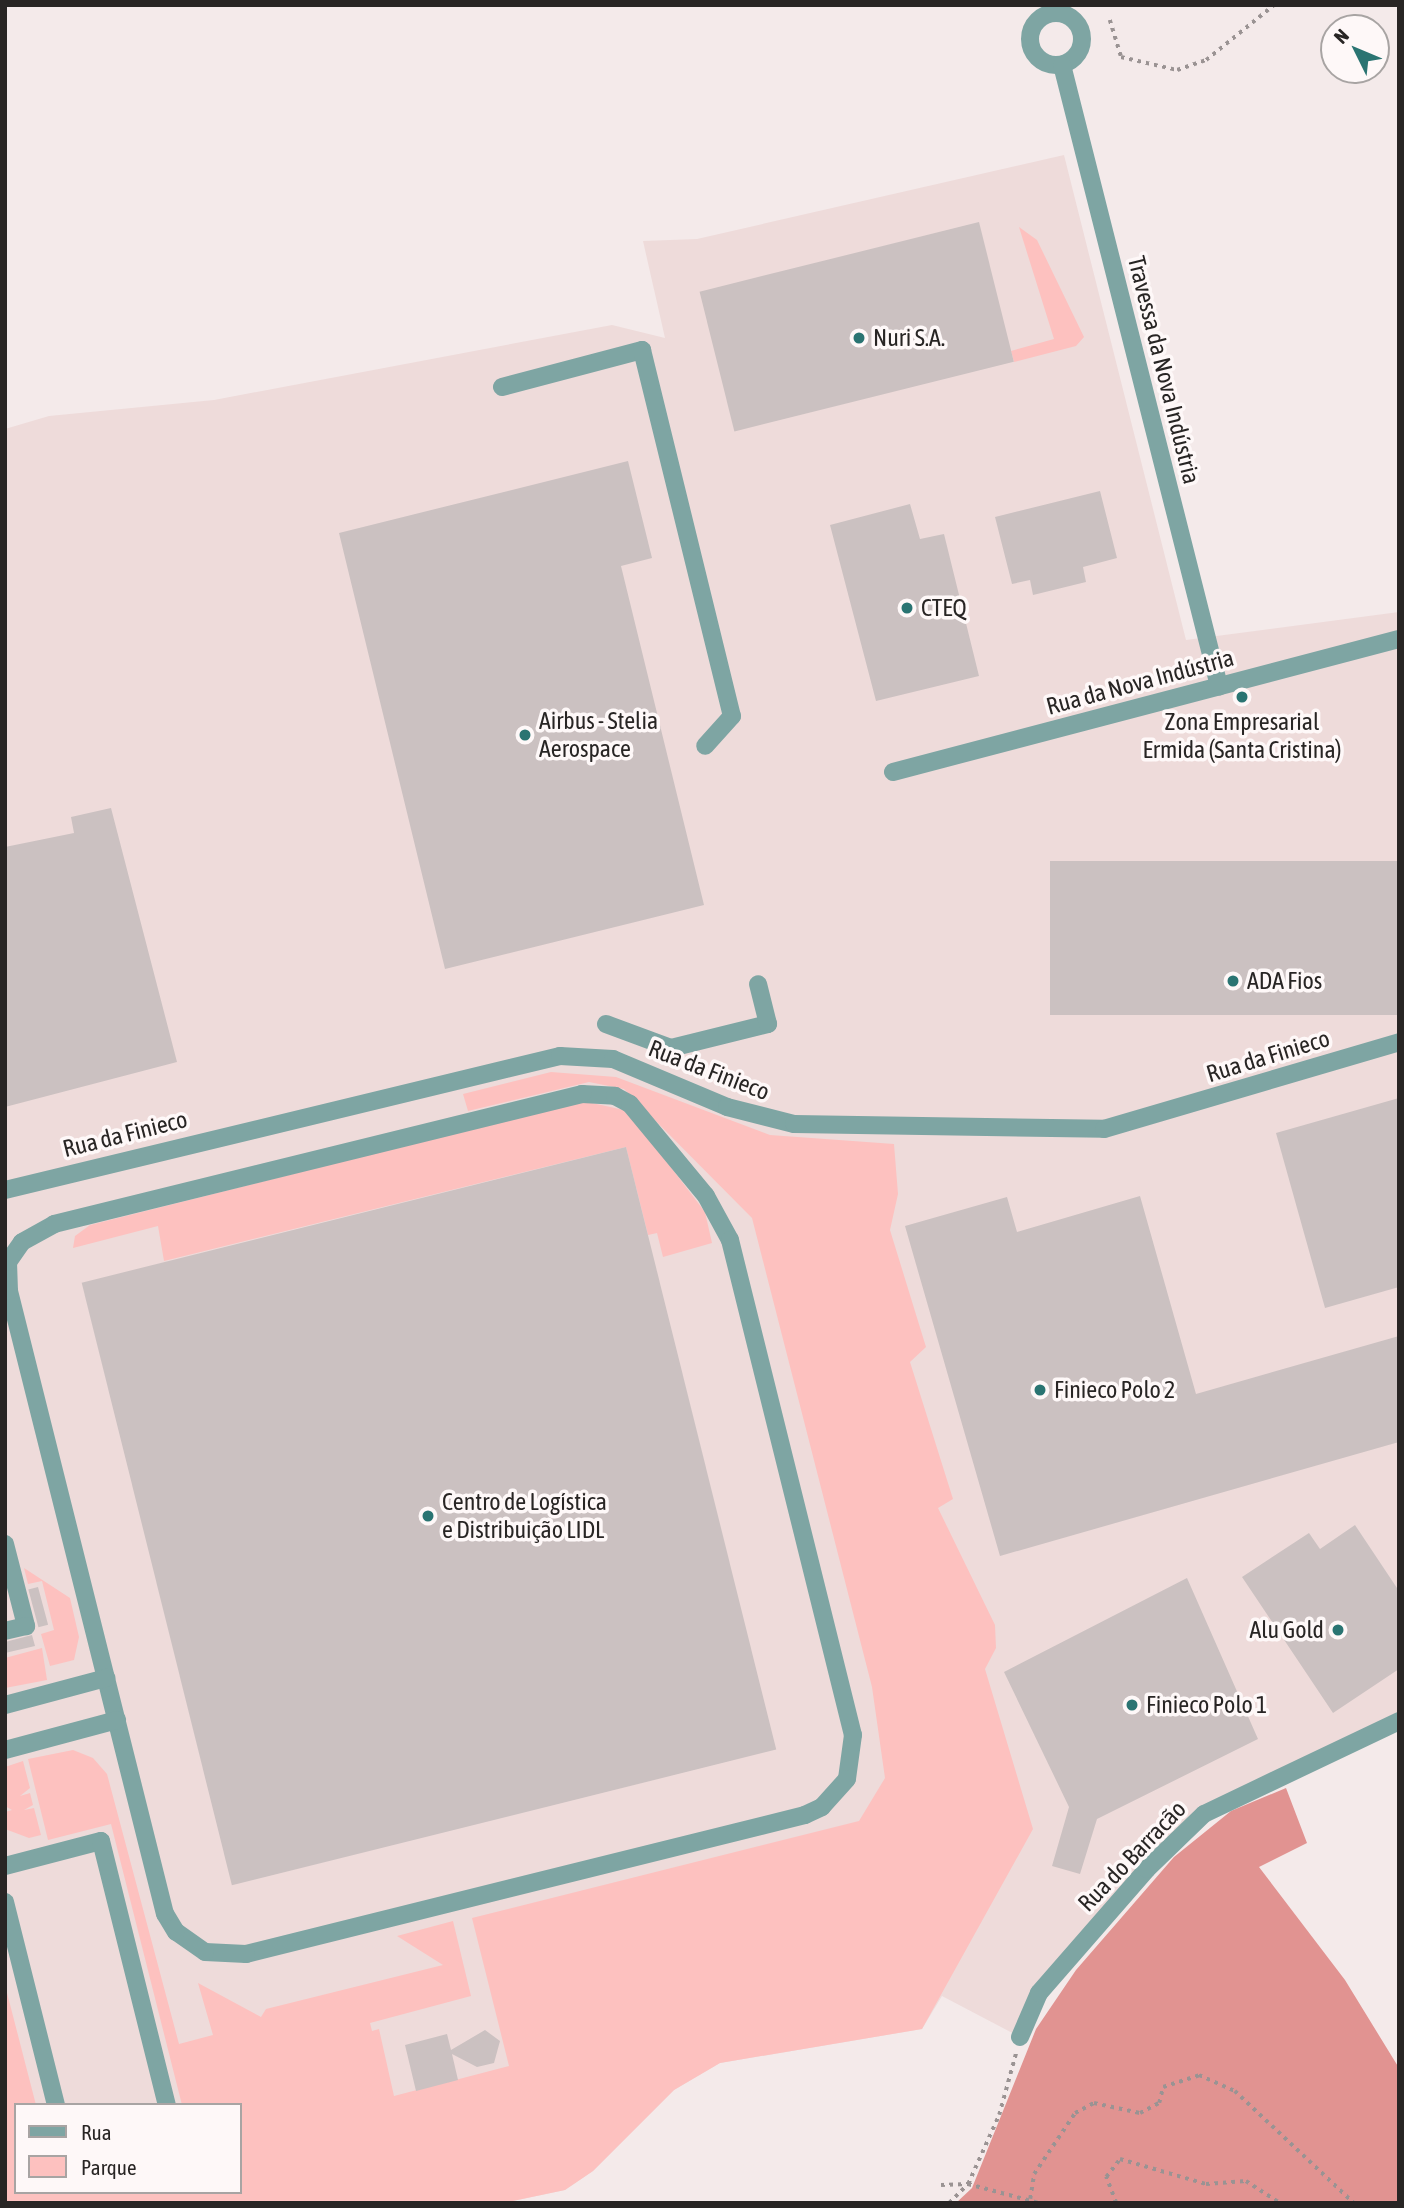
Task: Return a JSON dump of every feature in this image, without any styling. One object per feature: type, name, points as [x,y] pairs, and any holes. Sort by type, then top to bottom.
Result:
[{"type":"street","name":"Travessa da Nova Indústria","points":[[1062,65],[1219,686]]},
{"type":"street","points":[[502,387],[642,350],[732,716],[705,746]]},
{"type":"street","name":"Rua da Nova Indústria","points":[[893,772],[1399,639]]},
{"type":"street","points":[[606,1024],[671,1048],[768,1024],[758,984]]},
{"type":"street","name":"Rua da Finieco","points":[[5,1190],[560,1056],[613,1059],[727,1107],[794,1124],[1104,1129],[1399,1042]]},
{"type":"street","points":[[582,1094],[615,1096],[630,1104],[706,1196],[730,1240],[853,1735],[853,1758],[837,1795],[805,1815],[220,1956],[187,1941],[165,1914],[9,1291],[6,1271],[9,1251],[54,1224],[582,1094]]},
{"type":"street","points":[[5,1544],[26,1626],[5,1631]]},
{"type":"street","points":[[5,1705],[106,1678]]},
{"type":"street","points":[[5,1751],[117,1720]]},
{"type":"street","name":"Rua do Barracão","points":[[1020,2037],[1039,1993],[1147,1869],[1204,1814],[1399,1721]]},
{"type":"street","points":[[5,1866],[101,1841],[166,2103]]},
{"type":"street","points":[[5,1902],[55,2103]]},
{"type":"path","points":[[1110,20],[1121,57],[1177,70],[1206,60],[1274,5]]},
{"type":"path","points":[[949,2203],[968,2184],[999,2115],[1020,2037]]},
{"type":"path","points":[[1030,2199],[1034,2174],[1075,2113],[1094,2103],[1140,2113],[1158,2103],[1163,2087],[1178,2078],[1199,2075],[1235,2091],[1354,2203]]},
{"type":"path","points":[[1116,2203],[1106,2177],[1111,2166],[1128,2159],[1206,2184],[1247,2181],[1280,2203]]},
{"type":"path","points":[[941,2185],[968,2184],[1039,2203]]},
{"type":"shaded area","points":[[1064,155],[1186,640],[1399,612],[1399,1721],[1204,1814],[1039,1993],[1020,2037],[942,1996],[922,2029],[720,2063],[674,2090],[593,2171],[565,2190],[503,2203],[5,2203],[5,429],[49,416],[214,400],[612,325],[665,338],[643,241],[697,239]]},
{"type":"shaded area","points":[[1286,1788],[1307,1843],[1259,1867],[1345,1980],[1399,2068],[1399,2203],[956,2203],[972,2188],[1036,2029],[1076,1970],[1174,1857],[1231,1811]]},
{"type":"green space","points":[[1019,227],[1037,240],[1084,337],[1076,346],[1014,362],[1011,351],[1054,339]]},
{"type":"green space","points":[[551,1072],[616,1077],[770,1135],[894,1144],[898,1194],[890,1230],[926,1347],[910,1362],[953,1499],[938,1508],[995,1625],[996,1648],[985,1669],[1033,1829],[922,2029],[720,2063],[674,2090],[593,2171],[565,2190],[503,2203],[5,2203],[5,1985],[35,2103],[14,2103],[14,2194],[242,2194],[242,2103],[181,2103],[111,1824],[48,1840],[28,1759],[73,1750],[93,1758],[107,1774],[179,2044],[213,2035],[198,1983],[261,2017],[266,2009],[443,1965],[397,1936],[453,1921],[471,1996],[370,2023],[372,2031],[379,2029],[394,2096],[509,2066],[472,1918],[859,1821],[885,1778],[872,1687],[752,1218],[624,1089],[589,1082],[468,1111],[463,1094]]},
{"type":"green space","points":[[583,1101],[624,1110],[641,1128],[705,1212],[712,1243],[663,1257],[657,1233],[648,1235],[626,1147],[164,1261],[158,1226],[73,1248],[75,1236],[90,1225]]},
{"type":"green space","points":[[24,1568],[70,1598],[79,1637],[74,1660],[50,1666],[41,1634],[54,1630],[42,1581],[28,1584]]},
{"type":"green space","points":[[42,1648],[47,1680],[5,1688],[5,1658]]},
{"type":"green space","points":[[23,1761],[30,1788],[20,1796],[30,1793],[33,1805],[24,1810],[34,1808],[41,1835],[29,1838],[5,1829],[5,1812],[12,1810],[5,1806],[5,1767]]},
{"type":"building","name":"Nuri S.A.","points":[[979,222],[1014,362],[734,431],[700,292]]},
{"type":"building","name":"Airbus - Stelia Aerospace","points":[[628,461],[652,558],[621,566],[704,905],[445,969],[339,533]]},
{"type":"building","points":[[1100,491],[1117,558],[1083,567],[1086,582],[1033,595],[1030,580],[1012,584],[995,517]]},
{"type":"building","name":"CTEQ","points":[[910,504],[920,539],[944,534],[979,676],[876,701],[830,525]]},
{"type":"building","points":[[111,808],[177,1062],[5,1107],[5,847],[74,833],[71,817]]},
{"type":"building","name":"ADA Fios","points":[[1050,861],[1399,861],[1399,1015],[1050,1015]]},
{"type":"building","points":[[1399,1098],[1399,1287],[1325,1308],[1276,1133]]},
{"type":"building","name":"Centro de Logística e Distribuição LIDL","points":[[626,1147],[776,1750],[232,1885],[82,1283]]},
{"type":"building","points":[[1140,1196],[1196,1394],[1399,1336],[1399,1442],[1000,1556],[905,1226],[1007,1197],[1017,1232]]},
{"type":"building","name":"Alu Gold","points":[[1355,1525],[1399,1591],[1399,1669],[1333,1713],[1242,1577],[1309,1533],[1320,1549]]},
{"type":"building","name":"Finieco Polo 1","points":[[1187,1578],[1258,1739],[1097,1819],[1080,1874],[1052,1866],[1069,1807],[1004,1672]]},
{"type":"building","points":[[38,1587],[48,1625],[38,1627],[28,1590]]},
{"type":"building","points":[[32,1635],[35,1646],[5,1653],[5,1642]]},
{"type":"building","points":[[485,2030],[500,2041],[494,2063],[477,2067],[452,2054],[458,2080],[416,2091],[405,2045],[447,2034],[451,2050]]},
{"type":"place","name":"Nuri S.A.","points":[[859,338]]},
{"type":"place","name":"CTEQ","points":[[907,608]]},
{"type":"place","name":"Zona Empresarial Ermida (Santa Cristina)","points":[[1242,697]]},
{"type":"place","name":"Airbus - Stelia Aerospace","points":[[525,735]]},
{"type":"place","name":"ADA Fios","points":[[1233,981]]},
{"type":"place","name":"Finieco Polo 2","points":[[1040,1390]]},
{"type":"place","name":"Centro de Logística e Distribuição LIDL","points":[[428,1516]]},
{"type":"place","name":"Alu Gold","points":[[1338,1630]]},
{"type":"place","name":"Finieco Polo 1","points":[[1132,1705]]}]
